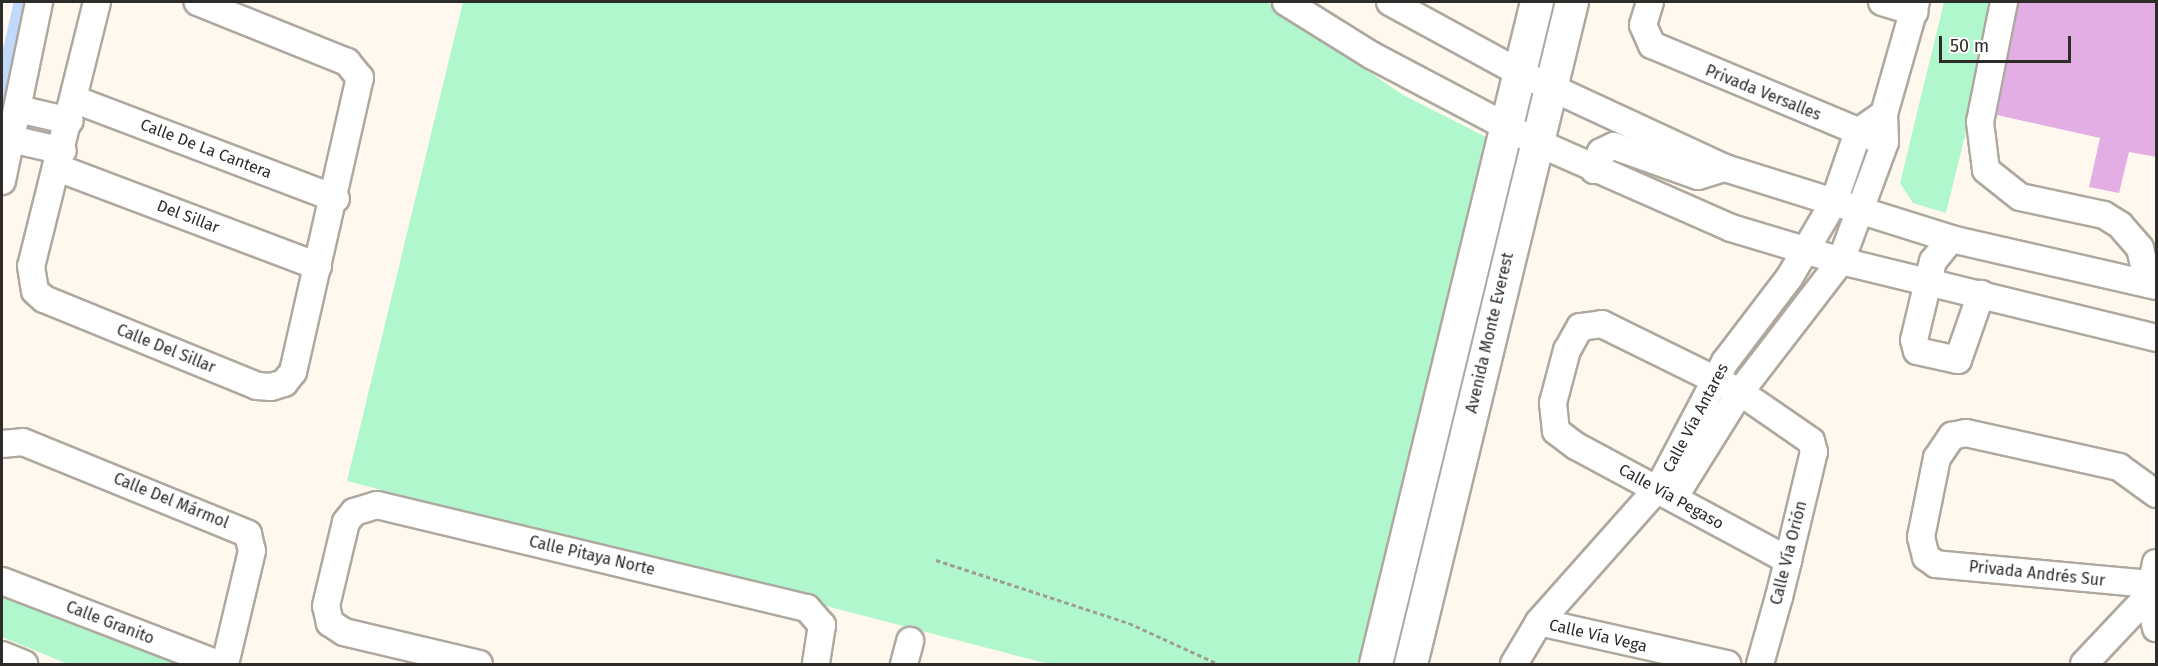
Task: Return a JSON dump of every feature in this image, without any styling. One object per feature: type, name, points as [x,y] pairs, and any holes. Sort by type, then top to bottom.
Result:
[{"type":"main road","name":"Avenida Monte Everest","points":[[1376,664],[1537,2]]},
{"type":"main road","name":"Avenida Monte Everest","points":[[1411,664],[1536,142],[1572,2]]},
{"type":"street","points":[[2,181],[39,2]]},
{"type":"street","name":"Calle Del Sillar","points":[[97,2],[73,111],[31,266],[35,291],[44,299],[257,386],[284,383],[293,372],[336,199],[360,78],[347,62],[198,2]]},
{"type":"street","points":[[1286,2],[1371,55],[1536,142],[1594,170],[1731,228],[1840,261],[2157,338]]},
{"type":"street","points":[[1390,2],[1550,88],[1725,168],[1951,239],[2152,285]]},
{"type":"street","name":"Privada Versalles","points":[[1650,2],[1643,25],[1652,45],[1741,85],[1885,142]]},
{"type":"street","points":[[1881,2],[1915,7],[1884,114],[1885,142]]},
{"type":"street","points":[[2004,2],[1980,122],[1986,170],[2020,197],[2104,215],[2120,225],[2140,248],[2152,285]]},
{"type":"street","name":"Calle De La Cantera","points":[[18,109],[73,111],[336,199]]},
{"type":"street","points":[[1858,132],[1884,114]]},
{"type":"street","name":"Calle Vía Antares","points":[[1667,492],[1715,379],[1806,251],[1834,202],[1858,132]]},
{"type":"street","name":"Del Sillar","points":[[11,139],[318,266]]},
{"type":"street","name":"Calle Vía Antares","points":[[1514,664],[1539,622],[1667,492],[1840,261],[1862,212],[1885,142]]},
{"type":"street","points":[[1594,170],[1601,152],[1614,146],[1698,176],[1725,168]]},
{"type":"street","points":[[1951,239],[1938,251],[1915,347],[1950,361],[1963,353],[1982,294]]},
{"type":"street","name":"Calle Vía Pegaso","points":[[1715,379],[1602,324],[1580,327],[1567,350],[1553,403],[1556,431],[1576,447],[1667,492],[1788,560]]},
{"type":"street","points":[[1715,379],[1740,392]]},
{"type":"street","name":"Calle Vía Orión","points":[[1740,392],[1811,441],[1814,453],[1760,664]]},
{"type":"street","name":"Privada Andrés Sur","points":[[2152,581],[1936,564],[1926,558],[1921,537],[1937,458],[1952,436],[1977,432],[2119,467],[2157,494]]},
{"type":"street","name":"Calle Del Mármol","points":[[2,444],[23,441],[248,534],[252,551],[225,664]]},
{"type":"street","name":"Calle Pitaya Norte","points":[[479,664],[344,632],[330,623],[326,606],[346,522],[354,512],[377,505],[795,605],[817,615],[822,626],[816,664]]},
{"type":"street","name":"Calle Granito","points":[[2,581],[218,664]]},
{"type":"street","points":[[2152,581],[2157,628]]},
{"type":"street","points":[[2084,664],[2152,581]]},
{"type":"street","name":"Calle Vía Vega","points":[[1539,622],[1727,664]]},
{"type":"street","points":[[2,655],[24,664]]},
{"type":"path","points":[[936,560],[1129,623],[1218,664]]},
{"type":"green space","points":[[463,2],[1267,2],[1403,95],[1496,142],[1371,664],[1049,664],[347,481]]},
{"type":"green space","points":[[1944,2],[1998,2],[1946,213],[1913,203],[1900,183]]},
{"type":"green space","points":[[2,589],[193,664],[68,664],[2,637]]},
{"type":"building","points":[[2019,2],[2157,2],[2157,157],[2129,152],[2119,193],[2089,187],[2100,138],[1997,115]]},
{"type":"waterway","points":[[2,95],[23,2]]}]
